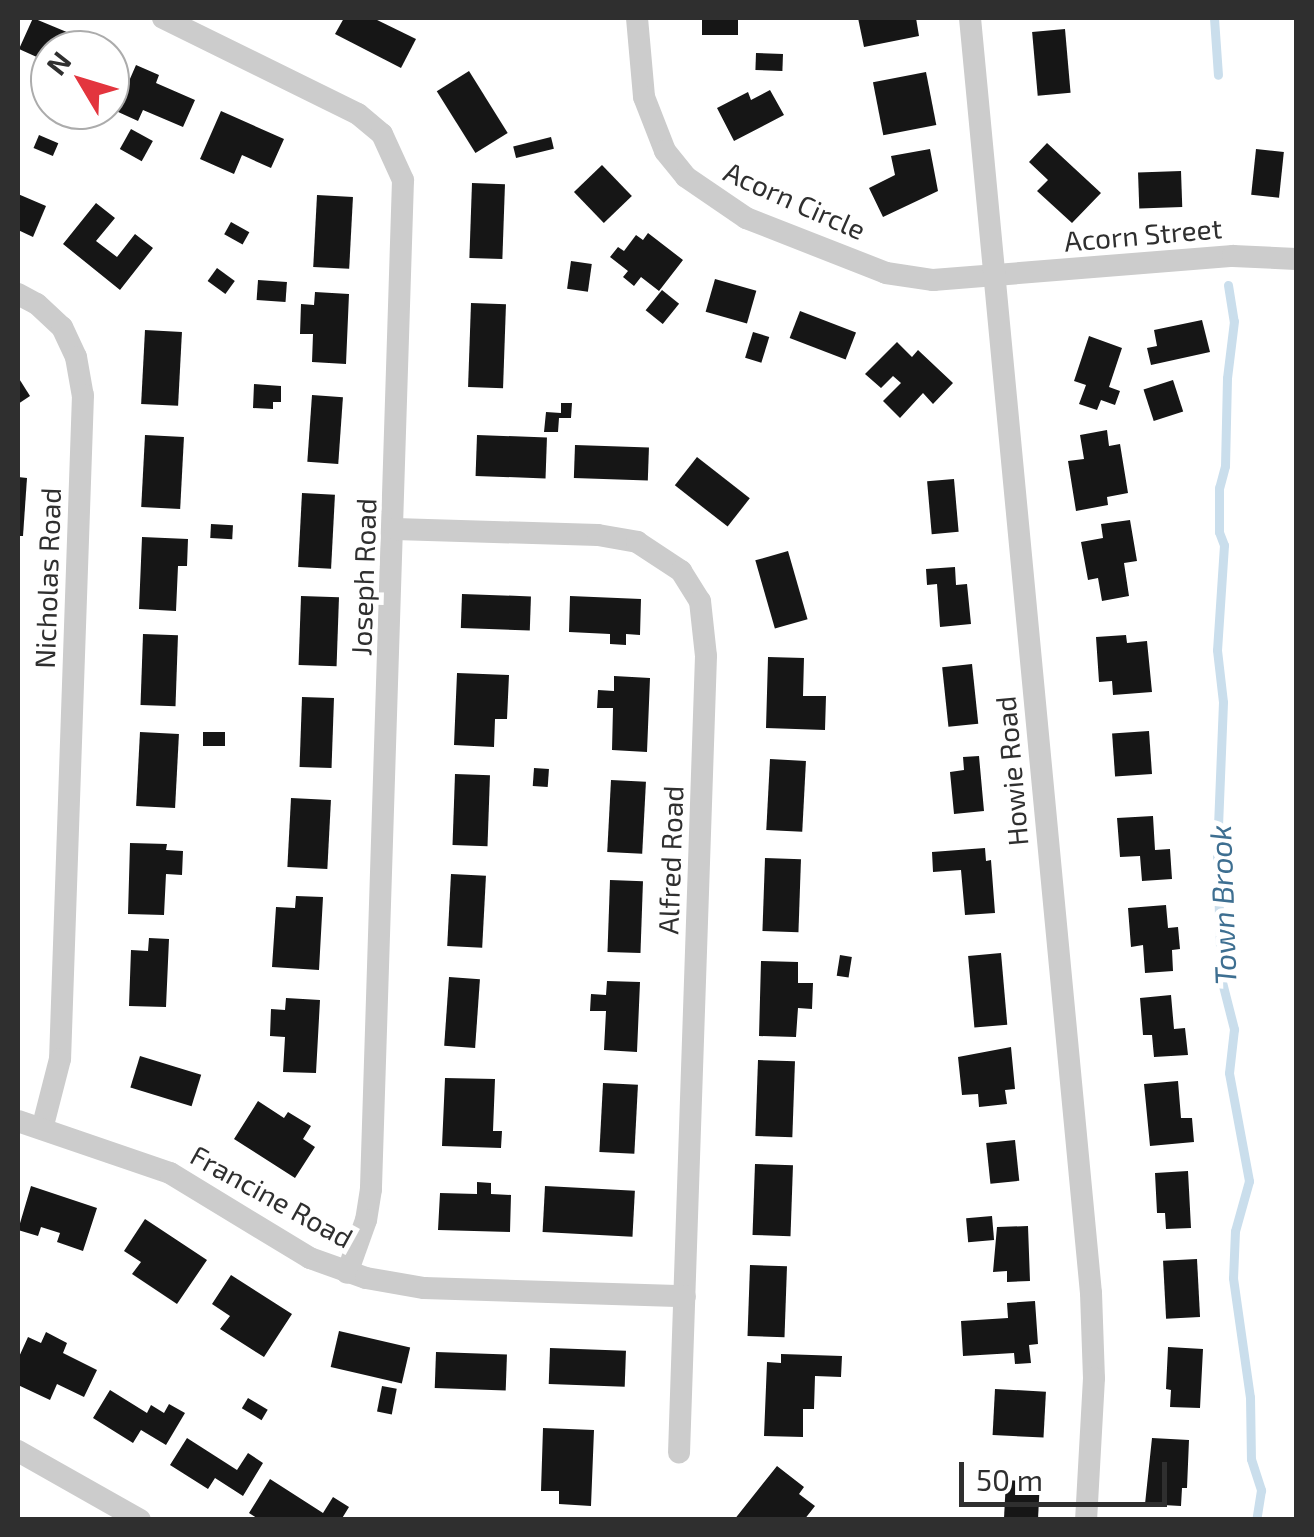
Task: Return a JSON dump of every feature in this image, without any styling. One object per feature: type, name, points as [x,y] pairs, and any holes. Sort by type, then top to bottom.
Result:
[{"type":"street","name":"Joseph Road","points":[[163,18],[343,105],[371,123],[391,148],[404,195],[371,1189],[366,1220],[346,1273]]},
{"type":"street","name":"Acorn Circle","points":[[637,18],[637,61],[650,116],[664,151],[699,189],[746,218],[886,273],[917,280],[994,276]]},
{"type":"street","name":"Howie Road","points":[[970,18],[1090,1292],[1094,1393],[1086,1520]]},
{"type":"street","name":"Acorn Street","points":[[994,276],[1232,256],[1296,259]]},
{"type":"street","name":"Nicholas Road","points":[[18,294],[37,304],[62,327],[76,357],[83,395],[60,1059],[42,1129]]},
{"type":"street","name":"Alfred Road","points":[[394,529],[598,535],[637,542],[680,571],[700,601],[706,656],[680,1453]]},
{"type":"street","name":"Francine Road","points":[[18,1121],[187,1181],[310,1258],[346,1273],[424,1288],[685,1296]]},
{"type":"street","points":[[18,1451],[140,1520]]},
{"type":"building","points":[[33,18],[62,30],[30,30],[30,54],[19,49]]},
{"type":"building","points":[[344,18],[373,18],[416,39],[401,68],[335,34]]},
{"type":"building","points":[[702,18],[738,18],[738,35],[702,35]]},
{"type":"building","points":[[858,18],[916,18],[919,36],[864,47]]},
{"type":"building","points":[[1065,29],[1071,93],[1038,96],[1032,32]]},
{"type":"building","points":[[756,53],[783,54],[782,71],[755,70]]},
{"type":"building","points":[[136,65],[159,75],[156,83],[195,100],[183,127],[143,110],[138,121],[130,117],[130,79]]},
{"type":"building","points":[[469,71],[508,133],[475,153],[437,91]]},
{"type":"building","points":[[926,72],[936,125],[883,135],[873,82]]},
{"type":"building","points":[[770,90],[784,115],[734,141],[717,108],[748,92],[751,100]]},
{"type":"building","points":[[221,111],[284,139],[271,168],[242,155],[234,174],[200,159]]},
{"type":"building","points":[[131,129],[153,141],[142,161],[120,149]]},
{"type":"building","points":[[39,135],[58,143],[53,156],[34,148]]},
{"type":"building","points":[[551,137],[554,149],[516,158],[513,146]]},
{"type":"building","points":[[1047,143],[1101,193],[1072,223],[1037,191],[1048,180],[1029,162]]},
{"type":"building","points":[[930,149],[938,191],[883,217],[869,188],[895,175],[891,156]]},
{"type":"building","points":[[1256,149],[1284,152],[1279,198],[1251,195]]},
{"type":"building","points":[[602,165],[632,196],[604,223],[574,192]]},
{"type":"building","points":[[1181,171],[1182,207],[1139,208],[1138,173]]},
{"type":"building","points":[[472,183],[505,184],[502,259],[469,258]]},
{"type":"building","points":[[18,194],[46,206],[33,237],[18,230]]},
{"type":"building","points":[[317,195],[353,197],[349,269],[313,267]]},
{"type":"building","points":[[96,203],[115,218],[96,241],[117,257],[135,234],[153,248],[120,290],[63,244]]},
{"type":"building","points":[[231,222],[249,232],[243,244],[224,234]]},
{"type":"building","points":[[648,233],[683,260],[659,291],[641,277],[634,286],[623,277],[628,271],[610,257],[618,247],[624,251],[636,235],[643,240]]},
{"type":"building","points":[[571,261],[592,264],[588,292],[567,289]]},
{"type":"building","points":[[217,268],[235,281],[225,294],[208,281]]},
{"type":"building","points":[[715,279],[756,291],[747,324],[706,312]]},
{"type":"building","points":[[258,280],[287,282],[286,302],[257,300]]},
{"type":"building","points":[[662,290],[679,304],[663,324],[646,310]]},
{"type":"building","points":[[315,292],[349,294],[346,364],[312,362],[313,334],[300,334],[301,304],[314,305]]},
{"type":"building","points":[[471,303],[506,304],[503,388],[468,387]]},
{"type":"building","points":[[800,311],[856,333],[846,360],[790,338]]},
{"type":"building","points":[[1202,320],[1210,352],[1151,365],[1147,348],[1157,346],[1154,330]]},
{"type":"building","points":[[145,330],[182,332],[178,406],[141,404]]},
{"type":"building","points":[[753,332],[769,337],[761,363],[745,358]]},
{"type":"building","points":[[1089,336],[1122,348],[1109,387],[1120,391],[1115,405],[1101,400],[1097,410],[1079,404],[1086,385],[1074,381]]},
{"type":"building","points":[[897,342],[912,357],[918,350],[953,383],[933,404],[923,393],[900,418],[883,401],[901,383],[893,376],[881,388],[865,374]]},
{"type":"building","points":[[18,377],[30,396],[18,404]]},
{"type":"building","points":[[1173,380],[1183,411],[1154,421],[1144,390]]},
{"type":"building","points":[[254,384],[281,386],[281,402],[273,402],[273,409],[253,408]]},
{"type":"building","points":[[312,395],[343,397],[338,464],[307,462]]},
{"type":"building","points":[[561,403],[572,403],[571,418],[559,418],[558,432],[544,432],[546,412],[561,413]]},
{"type":"building","points":[[1107,430],[1109,446],[1120,444],[1128,493],[1107,497],[1108,505],[1076,511],[1068,461],[1084,459],[1080,435]]},
{"type":"building","points":[[145,435],[184,437],[180,509],[141,507]]},
{"type":"building","points":[[477,435],[547,437],[546,478],[476,476]]},
{"type":"building","points":[[575,445],[649,448],[648,481],[574,478]]},
{"type":"building","points":[[697,457],[750,498],[728,527],[675,485]]},
{"type":"building","points":[[18,477],[27,478],[23,536],[18,536]]},
{"type":"building","points":[[954,479],[959,532],[932,534],[927,481]]},
{"type":"building","points":[[302,493],[335,495],[331,569],[298,567]]},
{"type":"building","points":[[1130,520],[1137,561],[1124,563],[1129,596],[1102,601],[1098,578],[1088,580],[1081,542],[1103,538],[1101,524]]},
{"type":"building","points":[[211,524],[233,525],[232,539],[210,538]]},
{"type":"building","points":[[142,537],[188,539],[187,566],[178,566],[176,611],[139,609]]},
{"type":"building","points":[[788,551],[808,619],[775,629],[755,560]]},
{"type":"building","points":[[955,567],[956,585],[967,584],[971,624],[940,627],[937,584],[927,585],[926,569]]},
{"type":"building","points":[[462,594],[531,596],[530,630],[461,628]]},
{"type":"building","points":[[301,596],[339,597],[337,666],[299,665]]},
{"type":"building","points":[[570,596],[641,599],[640,635],[626,634],[626,645],[610,644],[610,634],[569,632]]},
{"type":"building","points":[[143,634],[178,635],[176,706],[141,705]]},
{"type":"building","points":[[1126,635],[1127,643],[1147,641],[1152,692],[1113,695],[1112,681],[1099,682],[1096,637]]},
{"type":"building","points":[[768,657],[804,658],[803,696],[826,696],[825,730],[766,728]]},
{"type":"building","points":[[972,664],[978,724],[948,727],[942,667]]},
{"type":"building","points":[[457,673],[509,675],[507,719],[495,719],[494,747],[454,745]]},
{"type":"building","points":[[614,676],[650,678],[647,752],[612,750],[613,708],[597,708],[598,690],[614,691]]},
{"type":"building","points":[[302,697],[334,698],[332,768],[300,767]]},
{"type":"building","points":[[1149,731],[1152,774],[1115,776],[1112,734]]},
{"type":"building","points":[[140,732],[179,734],[175,808],[136,806]]},
{"type":"building","points":[[203,732],[225,732],[225,746],[203,746]]},
{"type":"building","points":[[979,756],[984,811],[954,814],[950,772],[964,770],[963,757]]},
{"type":"building","points":[[770,759],[806,761],[802,832],[766,830]]},
{"type":"building","points":[[534,768],[549,769],[548,787],[533,786]]},
{"type":"building","points":[[455,774],[490,775],[488,846],[453,845]]},
{"type":"building","points":[[611,780],[646,782],[642,854],[607,852]]},
{"type":"building","points":[[291,798],[331,800],[327,869],[287,867]]},
{"type":"building","points":[[1153,816],[1155,850],[1170,849],[1172,879],[1142,881],[1140,856],[1120,857],[1117,818]]},
{"type":"building","points":[[130,843],[167,844],[166,850],[183,851],[182,875],[166,874],[164,915],[128,914]]},
{"type":"building","points":[[985,848],[986,861],[991,860],[995,913],[965,915],[961,870],[933,872],[932,852]]},
{"type":"building","points":[[765,858],[801,859],[798,932],[762,931]]},
{"type":"building","points":[[451,874],[486,876],[482,948],[447,946]]},
{"type":"building","points":[[610,880],[643,881],[640,953],[607,952]]},
{"type":"building","points":[[296,896],[323,897],[319,970],[272,967],[276,907],[295,908]]},
{"type":"building","points":[[1166,905],[1168,928],[1178,927],[1180,949],[1172,950],[1173,971],[1145,973],[1143,945],[1131,947],[1128,908]]},
{"type":"building","points":[[149,938],[169,939],[166,1007],[129,1006],[131,950],[148,951]]},
{"type":"building","points":[[1001,953],[1007,1025],[974,1028],[968,956]]},
{"type":"building","points":[[840,955],[852,957],[849,978],[837,976]]},
{"type":"building","points":[[761,961],[798,962],[798,983],[813,983],[812,1009],[798,1008],[796,1037],[759,1036]]},
{"type":"building","points":[[449,977],[480,979],[475,1048],[444,1046]]},
{"type":"building","points":[[607,981],[640,982],[637,1052],[604,1050],[606,1011],[590,1011],[591,994],[606,995]]},
{"type":"building","points":[[1171,995],[1174,1029],[1185,1028],[1188,1055],[1154,1057],[1152,1035],[1143,1035],[1140,998]]},
{"type":"building","points":[[286,998],[320,1000],[316,1073],[283,1072],[285,1037],[270,1036],[271,1009],[285,1010]]},
{"type":"building","points":[[1011,1047],[1015,1089],[1005,1090],[1007,1104],[979,1107],[978,1094],[962,1095],[958,1057]]},
{"type":"building","points":[[140,1056],[201,1075],[192,1106],[130,1088]]},
{"type":"building","points":[[758,1060],[795,1061],[792,1137],[755,1136]]},
{"type":"building","points":[[445,1078],[495,1079],[493,1131],[502,1131],[501,1148],[442,1146]]},
{"type":"building","points":[[1178,1081],[1181,1118],[1192,1118],[1194,1142],[1150,1146],[1144,1084]]},
{"type":"building","points":[[603,1083],[638,1085],[634,1154],[599,1152]]},
{"type":"building","points":[[258,1101],[284,1118],[288,1112],[311,1126],[303,1139],[315,1147],[295,1178],[234,1139]]},
{"type":"building","points":[[1015,1140],[1019,1181],[990,1184],[986,1143]]},
{"type":"building","points":[[755,1164],[793,1165],[790,1236],[753,1235]]},
{"type":"building","points":[[1188,1171],[1191,1228],[1166,1229],[1165,1213],[1157,1213],[1155,1173]]},
{"type":"building","points":[[477,1182],[491,1183],[491,1194],[511,1195],[510,1232],[438,1230],[440,1193],[477,1194]]},
{"type":"building","points":[[31,1186],[97,1208],[83,1251],[57,1242],[60,1233],[41,1227],[38,1236],[18,1230]]},
{"type":"building","points":[[545,1186],[635,1191],[632,1237],[543,1232]]},
{"type":"building","points":[[992,1216],[994,1240],[968,1242],[966,1218]]},
{"type":"building","points":[[145,1219],[207,1260],[177,1304],[132,1274],[141,1262],[124,1251]]},
{"type":"building","points":[[1028,1226],[1030,1281],[1007,1282],[1007,1271],[993,1272],[997,1227]]},
{"type":"building","points":[[1197,1259],[1200,1317],[1166,1319],[1163,1261]]},
{"type":"building","points":[[750,1265],[787,1266],[784,1337],[748,1336]]},
{"type":"building","points":[[231,1275],[292,1314],[264,1357],[220,1329],[230,1316],[212,1304]]},
{"type":"building","points":[[1035,1301],[1038,1344],[1029,1345],[1031,1363],[1015,1364],[1014,1353],[963,1356],[961,1321],[1008,1318],[1007,1303]]},
{"type":"building","points":[[339,1331],[410,1347],[402,1383],[331,1367]]},
{"type":"building","points":[[46,1332],[67,1343],[63,1353],[97,1370],[84,1397],[57,1384],[50,1400],[18,1385],[18,1359],[28,1337],[41,1343]]},
{"type":"building","points":[[1168,1347],[1203,1349],[1200,1408],[1170,1407],[1171,1390],[1166,1389]]},
{"type":"building","points":[[550,1348],[626,1351],[625,1387],[549,1384]]},
{"type":"building","points":[[436,1352],[507,1354],[506,1390],[435,1388]]},
{"type":"building","points":[[781,1354],[842,1356],[841,1377],[815,1376],[814,1409],[803,1409],[803,1437],[764,1436],[767,1362],[781,1363]]},
{"type":"building","points":[[382,1386],[397,1389],[392,1414],[377,1412]]},
{"type":"building","points":[[995,1389],[1046,1392],[1044,1438],[993,1435]]},
{"type":"building","points":[[110,1390],[147,1413],[151,1405],[164,1413],[169,1404],[185,1413],[166,1445],[141,1430],[133,1443],[93,1418]]},
{"type":"building","points":[[248,1398],[268,1410],[262,1420],[242,1408]]},
{"type":"building","points":[[543,1428],[594,1430],[591,1506],[559,1504],[559,1491],[541,1491]]},
{"type":"building","points":[[187,1438],[237,1470],[248,1453],[263,1463],[243,1496],[215,1478],[208,1489],[170,1465]]},
{"type":"building","points":[[1152,1438],[1189,1440],[1187,1488],[1182,1488],[1181,1506],[1145,1504]]},
{"type":"building","points":[[777,1466],[804,1487],[799,1494],[815,1506],[804,1520],[734,1520]]},
{"type":"building","points":[[270,1479],[323,1513],[333,1497],[349,1507],[341,1520],[260,1520],[249,1513]]},
{"type":"building","points":[[1006,1480],[1040,1482],[1038,1520],[1004,1520]]},
{"type":"waterway","name":"Town Brook","points":[[1214,18],[1218,75]]},
{"type":"waterway","name":"Town Brook","points":[[1228,285],[1234,321],[1227,378],[1225,466],[1219,488],[1219,532],[1224,545],[1217,650],[1223,702],[1217,851],[1221,978],[1234,1029],[1229,1073],[1249,1181],[1235,1231],[1233,1278],[1250,1397],[1251,1459],[1261,1490],[1256,1520]]}]
